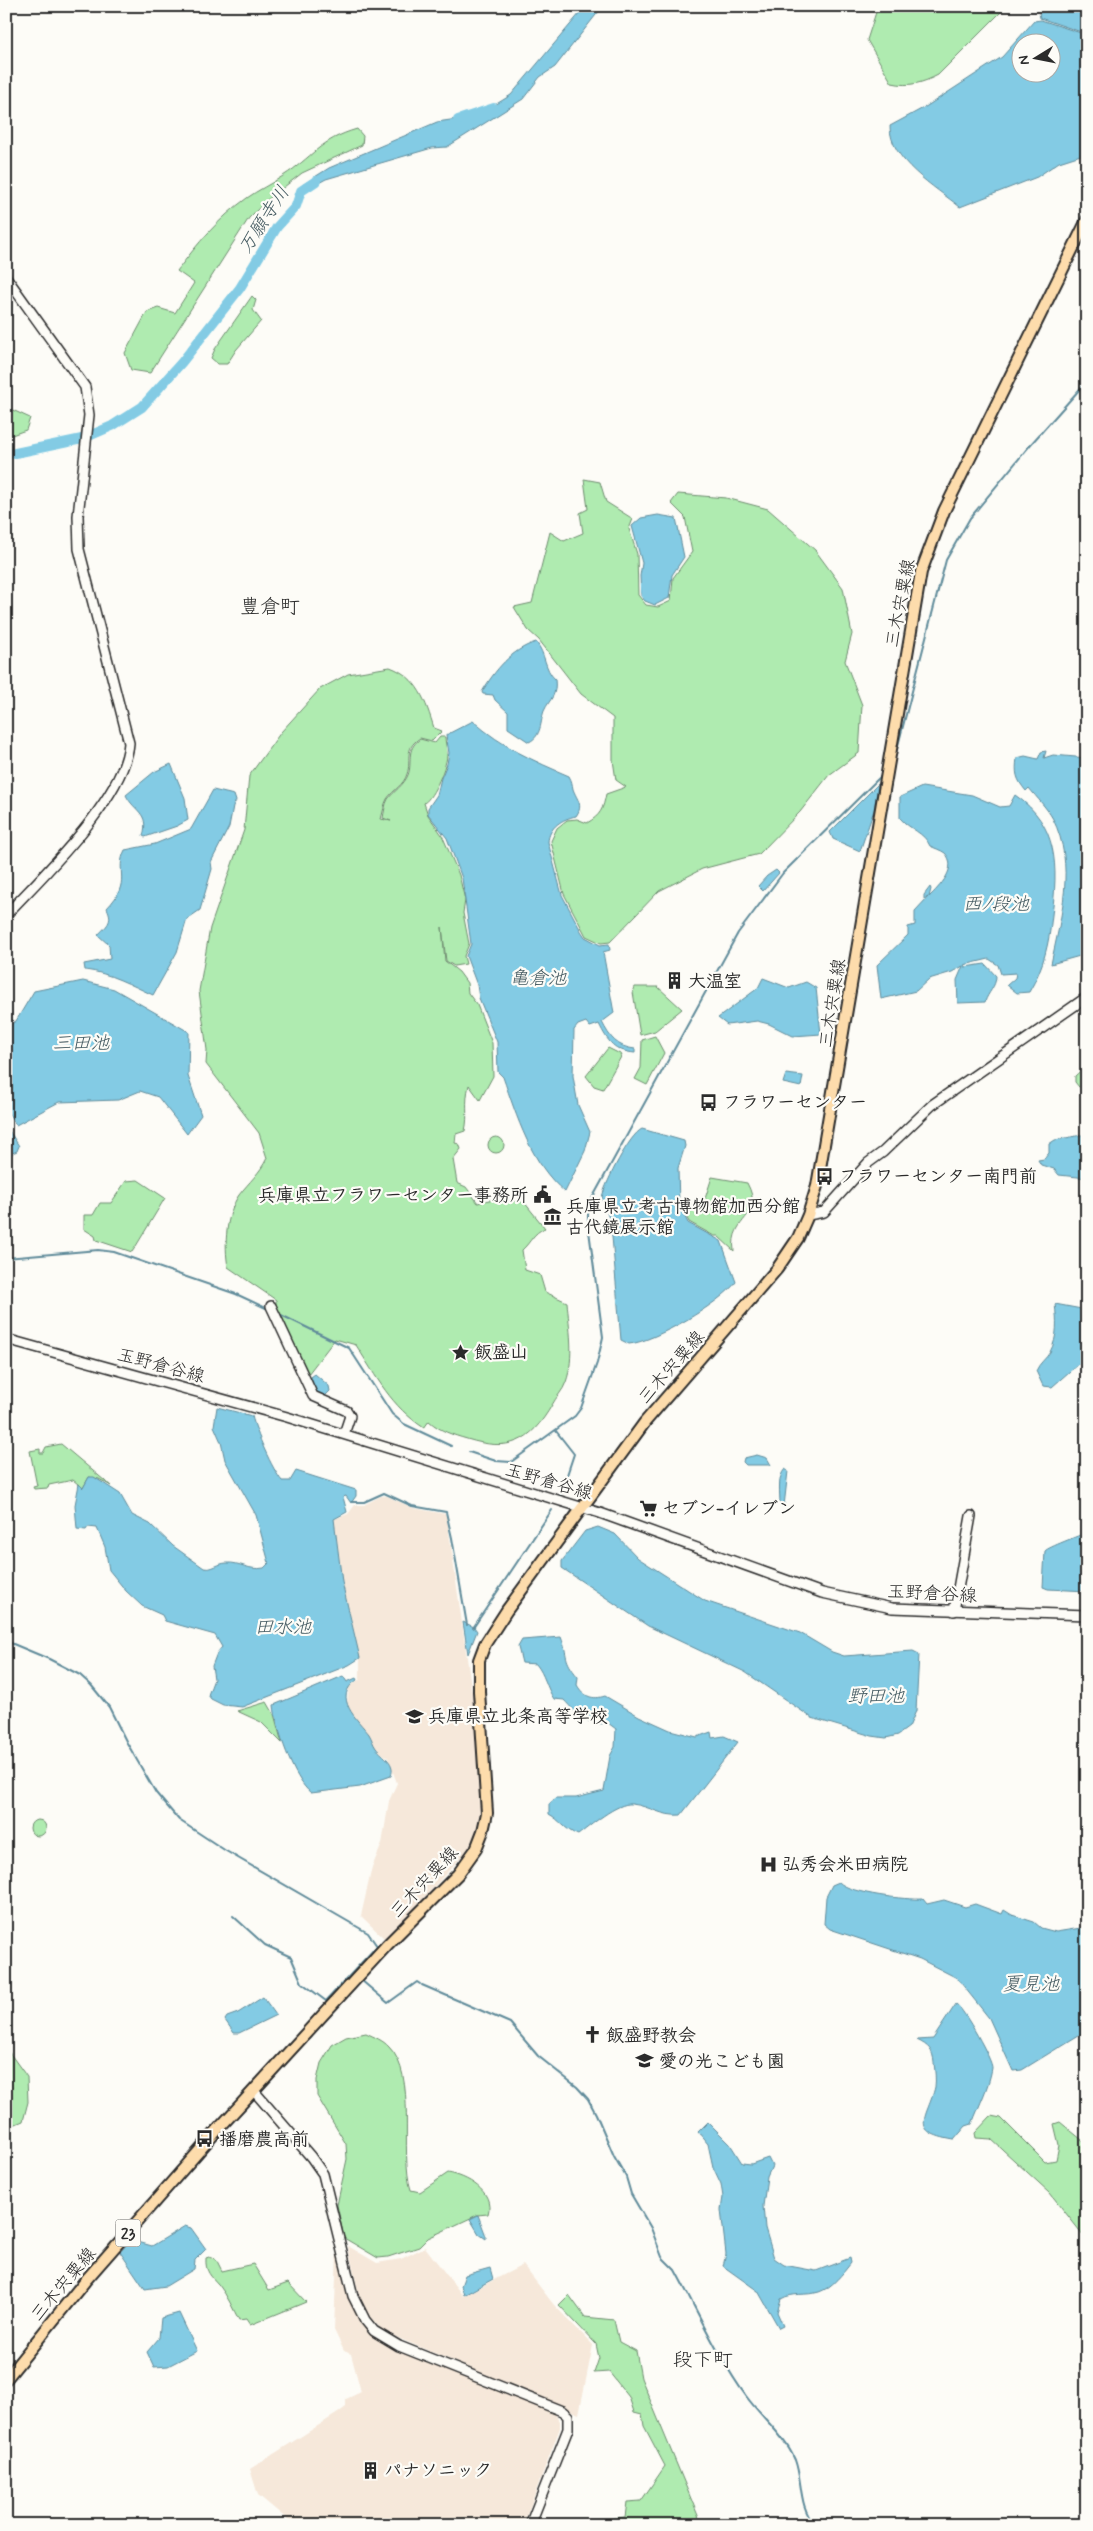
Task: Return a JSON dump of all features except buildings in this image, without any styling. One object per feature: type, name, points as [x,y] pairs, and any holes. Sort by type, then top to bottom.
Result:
[{"type":"main road","name":"三木宍粟線","points":[[6,2379],[85,2281],[254,2091],[388,1945],[458,1874],[476,1849],[484,1831],[486,1813],[479,1691],[482,1652],[507,1610],[583,1509],[645,1422],[777,1269],[798,1238],[808,1215],[816,1186],[921,572],[944,511],[1087,220]]},
{"type":"street","points":[[6,277],[66,357],[85,387],[88,415],[78,516],[79,549],[128,732],[129,751],[118,779],[98,809],[71,845],[6,916]]},
{"type":"street","points":[[808,1215],[824,1212],[868,1163],[932,1105],[1087,997]]},
{"type":"street","points":[[271,1306],[314,1396],[347,1411],[350,1416],[345,1431]]},
{"type":"street","name":"玉野倉谷線","points":[[6,1339],[287,1417],[583,1509],[822,1593],[874,1605],[954,1611],[1087,1615]]},
{"type":"street","points":[[954,1611],[971,1516]]},
{"type":"street","points":[[254,2091],[311,2157],[323,2174],[353,2296],[365,2320],[374,2331],[399,2346],[562,2411],[568,2416],[568,2429],[530,2525]]},
{"type":"shaded area","name":"兵庫県立北条高等学校","points":[[381,1496],[387,1496],[413,1508],[445,1514],[447,1518],[476,1721],[482,1804],[479,1824],[472,1845],[386,1940],[361,1916],[372,1867],[382,1844],[389,1801],[397,1783],[388,1758],[375,1748],[368,1734],[356,1721],[347,1704],[349,1687],[360,1679],[360,1658],[342,1582],[334,1519],[348,1514],[355,1505],[364,1505]]},
{"type":"shaded area","points":[[348,2246],[377,2263],[401,2259],[425,2247],[463,2296],[523,2265],[554,2305],[593,2345],[579,2414],[384,2332],[370,2317],[359,2295]]},
{"type":"shaded area","points":[[337,2251],[347,2292],[359,2320],[374,2336],[397,2351],[536,2405],[555,2414],[560,2421],[560,2428],[523,2525],[294,2525],[258,2495],[250,2469],[338,2413],[346,2407],[346,2399],[361,2392],[351,2354],[344,2351],[334,2330]]},
{"type":"green space","points":[[878,6],[1007,6],[938,75],[921,82],[904,85],[892,83],[867,40]]},
{"type":"green space","points":[[357,129],[363,136],[362,145],[302,173],[266,201],[249,218],[150,373],[131,370],[125,353],[147,312],[158,308],[175,313],[194,283],[177,271],[209,232],[227,214],[251,195],[293,169],[334,138]]},
{"type":"green space","points":[[252,296],[256,300],[253,310],[261,321],[236,350],[227,364],[218,364],[211,358],[215,349]]},
{"type":"green space","points":[[6,407],[30,418],[26,430],[6,437]]},
{"type":"green space","points":[[584,479],[600,482],[606,502],[633,519],[629,529],[637,554],[638,595],[646,605],[658,607],[671,601],[673,578],[692,552],[685,517],[671,503],[678,494],[726,498],[768,509],[815,550],[843,588],[852,634],[845,661],[862,705],[859,753],[829,775],[800,812],[759,854],[702,869],[659,891],[610,942],[601,943],[586,936],[564,894],[551,841],[557,828],[567,820],[577,819],[587,823],[601,811],[606,794],[626,787],[616,780],[613,760],[613,718],[581,694],[539,640],[528,630],[514,607],[532,603],[550,532],[564,541],[583,533],[580,513],[588,509]]},
{"type":"green space","points":[[390,667],[400,671],[414,684],[424,700],[434,728],[442,731],[432,741],[420,738],[415,742],[412,746],[406,778],[387,799],[381,819],[391,821],[383,818],[386,803],[404,782],[408,775],[412,747],[415,743],[420,739],[435,743],[440,737],[445,737],[447,758],[443,772],[432,795],[424,803],[428,815],[442,835],[459,875],[465,900],[463,913],[469,944],[464,956],[466,964],[454,966],[446,961],[442,927],[445,961],[459,972],[467,983],[468,993],[477,1005],[492,1043],[493,1076],[480,1100],[469,1085],[465,1131],[456,1134],[455,1143],[459,1144],[461,1149],[453,1159],[457,1183],[466,1187],[478,1203],[489,1200],[524,1202],[545,1228],[535,1235],[522,1250],[525,1270],[540,1275],[545,1292],[567,1302],[571,1352],[569,1372],[565,1385],[544,1418],[535,1428],[527,1436],[507,1444],[482,1443],[442,1430],[429,1421],[424,1428],[394,1401],[356,1345],[335,1339],[308,1374],[276,1315],[276,1300],[228,1267],[226,1239],[231,1211],[239,1195],[258,1173],[267,1158],[259,1133],[206,1064],[207,1050],[199,991],[210,928],[244,830],[249,776],[281,732],[320,689],[348,674]]},
{"type":"green space","points":[[635,987],[658,987],[682,1009],[655,1031],[640,1035],[633,992]]},
{"type":"green space","points":[[655,1036],[664,1053],[647,1085],[635,1079],[641,1068],[642,1040]]},
{"type":"green space","points":[[608,1048],[622,1055],[603,1089],[594,1086],[586,1076]]},
{"type":"green space","points":[[1087,1065],[1087,1087],[1079,1087],[1075,1082],[1075,1076]]},
{"type":"green space","points":[[496,1137],[502,1139],[504,1145],[502,1151],[496,1153],[490,1151],[488,1145],[490,1139]]},
{"type":"green space","points":[[712,1177],[747,1183],[752,1195],[750,1211],[737,1231],[734,1240],[734,1251],[718,1236],[714,1236],[689,1222],[680,1205],[685,1203],[703,1205]]},
{"type":"green space","points":[[138,1180],[165,1198],[132,1252],[96,1240],[95,1236],[84,1229],[84,1215],[93,1215],[100,1203],[111,1203],[126,1181]]},
{"type":"green space","points":[[61,1444],[111,1486],[99,1479],[89,1477],[83,1488],[73,1480],[49,1485],[48,1488],[34,1489],[33,1487],[37,1486],[30,1451],[40,1449],[40,1453],[43,1453],[46,1447]]},
{"type":"green space","points":[[267,1702],[274,1714],[282,1743],[261,1722],[237,1711]]},
{"type":"green space","points":[[38,1820],[46,1828],[38,1836],[30,1828]]},
{"type":"green space","points":[[366,2033],[389,2047],[398,2060],[403,2076],[406,2095],[408,2174],[411,2190],[420,2192],[448,2173],[463,2177],[477,2186],[487,2198],[489,2206],[488,2214],[477,2215],[428,2238],[419,2247],[388,2257],[378,2258],[344,2238],[337,2205],[347,2159],[346,2144],[317,2096],[317,2080],[321,2063],[332,2045],[346,2037]]},
{"type":"green space","points":[[6,2048],[27,2077],[28,2102],[23,2121],[6,2128]]},
{"type":"green space","points":[[991,2116],[1001,2118],[1045,2162],[1056,2160],[1059,2145],[1054,2124],[1060,2122],[1087,2144],[1087,2240],[1050,2193],[991,2139],[976,2138],[975,2133]]},
{"type":"green space","points":[[206,2258],[216,2259],[222,2271],[253,2264],[269,2290],[288,2283],[306,2302],[250,2325],[246,2319],[239,2320],[225,2293],[208,2270]]},
{"type":"green space","points":[[569,2295],[585,2317],[614,2320],[619,2342],[636,2351],[641,2378],[699,2518],[704,2525],[560,2525],[558,2521],[583,2522],[625,2517],[627,2502],[641,2501],[665,2466],[644,2426],[642,2414],[634,2412],[629,2397],[609,2372],[594,2373],[599,2358],[596,2344],[559,2305]]},
{"type":"water","points":[[586,6],[603,6],[555,67],[540,77],[523,99],[447,147],[432,148],[326,179],[306,190],[302,185],[329,168],[437,122],[477,116],[511,95]]},
{"type":"water","points":[[1049,6],[1087,6],[1087,34],[1040,18],[1039,13]]},
{"type":"water","points":[[1041,20],[1087,35],[1087,153],[1059,162],[1037,177],[960,207],[915,172],[905,161],[897,150],[890,126],[927,106],[1002,57],[1010,48],[1010,82],[1060,82],[1060,32],[1024,32],[1034,21]]},
{"type":"water","points":[[658,515],[676,518],[684,557],[672,575],[669,598],[655,605],[645,601],[641,596],[640,576],[642,563],[632,526],[641,518]]},
{"type":"water","points":[[536,642],[542,651],[551,675],[555,679],[555,685],[554,694],[544,711],[540,728],[536,736],[529,742],[508,728],[508,712],[495,700],[493,695],[483,694],[482,692],[504,662],[519,650]]},
{"type":"water","name":"亀倉池","points":[[473,721],[507,746],[569,776],[572,782],[580,806],[578,812],[576,816],[566,819],[554,828],[548,842],[562,895],[581,931],[585,937],[600,945],[609,944],[610,950],[603,952],[614,1013],[602,1022],[615,1041],[623,1046],[635,1049],[635,1053],[617,1048],[605,1036],[599,1024],[590,1027],[586,1022],[578,1025],[574,1030],[573,1076],[578,1105],[590,1132],[585,1151],[565,1192],[553,1181],[534,1154],[526,1139],[503,1077],[498,1072],[497,1042],[479,998],[477,985],[466,956],[471,944],[462,878],[447,838],[428,814],[428,808],[437,795],[447,764],[449,753],[446,735]]},
{"type":"water","points":[[1046,751],[1044,758],[1053,755],[1087,758],[1087,954],[1051,964],[1062,910],[1065,873],[1064,854],[1053,819],[1029,788],[1026,791],[1023,787],[1018,779],[1016,768],[1017,758],[1025,756],[1038,759],[1041,752]]},
{"type":"water","points":[[171,764],[185,798],[188,820],[177,826],[145,837],[143,836],[145,828],[143,817],[126,795],[154,772]]},
{"type":"water","points":[[878,784],[874,810],[860,851],[833,839],[830,832]]},
{"type":"water","name":"西ﾉ段池","points":[[922,787],[972,795],[1000,807],[1009,806],[1015,795],[1029,807],[1048,833],[1055,864],[1052,915],[1045,955],[1029,992],[1017,993],[1007,985],[1015,978],[1016,973],[1001,974],[998,965],[989,959],[964,965],[965,967],[985,964],[996,976],[995,983],[985,1002],[958,1003],[957,980],[963,966],[952,972],[929,979],[916,991],[881,999],[877,965],[908,935],[908,927],[915,925],[915,911],[928,897],[924,899],[924,895],[930,887],[929,897],[942,883],[949,871],[949,859],[945,853],[930,846],[921,834],[900,818],[900,797]]},
{"type":"water","points":[[213,790],[234,795],[236,801],[233,806],[229,827],[211,862],[212,869],[200,910],[187,919],[177,952],[153,995],[112,977],[85,970],[84,964],[110,959],[109,945],[98,935],[108,923],[110,917],[107,908],[119,891],[122,877],[122,858],[125,850],[155,844],[191,829]]},
{"type":"water","points":[[776,870],[779,873],[763,891],[758,886]]},
{"type":"water","points":[[763,978],[789,988],[806,982],[816,988],[821,1034],[793,1036],[769,1024],[757,1021],[727,1025],[718,1018],[758,988]]},
{"type":"water","name":"三田池","points":[[83,981],[114,989],[189,1032],[188,1076],[201,1115],[187,1134],[158,1097],[140,1091],[118,1100],[59,1102],[16,1125],[6,1109],[6,1035],[11,1024],[16,1021],[34,991]]},
{"type":"water","points":[[786,1074],[803,1076],[801,1087],[783,1083]]},
{"type":"water","points":[[6,1126],[19,1146],[17,1151],[6,1156]]},
{"type":"water","points":[[642,1129],[684,1141],[685,1146],[678,1168],[679,1205],[688,1223],[721,1241],[736,1282],[728,1291],[686,1320],[640,1342],[629,1344],[621,1340],[611,1225],[602,1197],[613,1170],[625,1149]]},
{"type":"water","points":[[1087,1134],[1087,1178],[1059,1175],[1054,1169],[1041,1165],[1038,1160],[1044,1159],[1049,1153],[1049,1144],[1055,1140]]},
{"type":"water","points":[[1055,1304],[1087,1310],[1087,1362],[1078,1364],[1052,1387],[1043,1386],[1036,1371],[1050,1352],[1056,1335]]},
{"type":"water","points":[[315,1374],[329,1386],[330,1391],[324,1397],[315,1393],[311,1377]]},
{"type":"water","name":"田水池","points":[[217,1407],[252,1416],[265,1450],[282,1481],[290,1481],[296,1471],[356,1490],[356,1496],[351,1503],[346,1496],[343,1497],[347,1512],[334,1519],[342,1582],[360,1658],[349,1665],[242,1707],[223,1705],[211,1699],[208,1695],[214,1679],[212,1666],[217,1653],[222,1647],[215,1635],[165,1621],[162,1615],[142,1606],[126,1591],[109,1570],[105,1547],[97,1528],[77,1529],[75,1505],[79,1484],[83,1488],[89,1477],[94,1477],[120,1494],[132,1515],[150,1524],[173,1546],[204,1568],[227,1563],[259,1569],[264,1568],[269,1563],[256,1515],[225,1460],[221,1442],[214,1426]]},
{"type":"water","points":[[757,1455],[767,1458],[771,1465],[746,1465],[743,1462],[744,1458]]},
{"type":"water","points":[[785,1469],[788,1471],[784,1506],[780,1504],[780,1485],[782,1472]]},
{"type":"water","name":"野田池","points":[[598,1527],[615,1534],[638,1558],[705,1601],[800,1633],[832,1652],[844,1656],[913,1651],[919,1654],[916,1711],[909,1727],[898,1735],[886,1738],[872,1736],[812,1718],[745,1672],[648,1626],[562,1568],[562,1561],[585,1531]]},
{"type":"water","points":[[1087,1532],[1087,1591],[1048,1589],[1043,1587],[1045,1551]]},
{"type":"water","points":[[463,1622],[474,1627],[477,1631],[468,1654]]},
{"type":"water","points":[[561,1637],[568,1661],[578,1677],[577,1685],[586,1695],[597,1698],[605,1696],[639,1716],[670,1730],[697,1737],[711,1732],[712,1738],[724,1736],[738,1742],[681,1815],[662,1813],[638,1805],[626,1804],[611,1811],[578,1835],[549,1814],[549,1804],[556,1798],[576,1798],[604,1791],[610,1756],[615,1747],[616,1729],[608,1723],[601,1724],[589,1721],[578,1714],[564,1700],[554,1699],[536,1664],[522,1663],[518,1647],[522,1640]]},
{"type":"water","points":[[343,1676],[347,1682],[356,1678],[357,1680],[346,1694],[346,1701],[349,1708],[369,1734],[376,1748],[390,1763],[392,1767],[391,1776],[360,1787],[311,1793],[298,1777],[286,1752],[275,1715],[274,1705]]},
{"type":"water","name":"夏見池","points":[[839,1882],[866,1893],[923,1899],[927,1904],[944,1900],[965,1907],[975,1904],[1002,1914],[1004,1910],[1012,1915],[1034,1922],[1041,1928],[1056,1932],[1087,1927],[1087,2030],[1022,2070],[1013,2071],[989,2018],[957,1978],[920,1959],[830,1929],[824,1924],[826,1897],[832,1885]]},
{"type":"water","points":[[263,1997],[276,2015],[239,2033],[234,2033],[225,2020],[227,2017],[238,2013]]},
{"type":"water","points":[[956,2004],[977,2035],[992,2068],[972,2124],[966,2126],[954,2140],[939,2137],[930,2133],[925,2128],[924,2122],[935,2087],[935,2072],[931,2052],[927,2046],[917,2040],[933,2039]]},
{"type":"water","points":[[708,2122],[730,2144],[742,2163],[751,2164],[768,2158],[772,2166],[767,2177],[763,2206],[765,2228],[774,2258],[784,2265],[816,2271],[850,2258],[851,2263],[833,2284],[824,2290],[781,2299],[777,2312],[783,2326],[779,2328],[758,2291],[723,2266],[726,2254],[721,2210],[723,2197],[721,2184],[713,2167],[708,2144],[698,2132]]},
{"type":"water","points":[[478,2215],[486,2239],[479,2234],[470,2219]]},
{"type":"water","points":[[185,2226],[191,2228],[206,2249],[195,2260],[194,2269],[166,2286],[145,2289],[120,2252],[131,2240],[152,2246]]},
{"type":"water","points":[[490,2268],[493,2279],[464,2295],[461,2286],[465,2275]]},
{"type":"water","points":[[179,2313],[197,2351],[168,2366],[154,2367],[147,2352],[159,2338],[161,2318]]},
{"type":"waterway","name":"万願寺川","points":[[458,120],[494,108]]},
{"type":"waterway","name":"万願寺川","points":[[6,455],[82,439],[112,426],[142,407],[182,362],[240,288],[277,227],[296,206],[301,191],[316,181]]},
{"type":"waterway","points":[[895,757],[946,560],[970,518],[1031,444],[1087,381]]},
{"type":"waterway","points":[[469,1452],[496,1461],[511,1462],[575,1416],[581,1408],[597,1363],[603,1337],[588,1223],[588,1206],[738,933],[783,873],[882,775]]},
{"type":"waterway","points":[[6,1258],[98,1250],[114,1252],[236,1294],[268,1309]]},
{"type":"waterway","points":[[279,1314],[349,1348],[392,1414],[404,1424],[451,1446]]},
{"type":"waterway","points":[[556,1431],[574,1454],[560,1496]]},
{"type":"waterway","points":[[351,1502],[364,1502],[384,1493],[412,1506],[446,1512],[467,1625]]},
{"type":"waterway","points":[[473,1628],[552,1510]]},
{"type":"waterway","points":[[6,1641],[49,1659],[80,1675],[91,1685],[109,1707],[156,1793],[179,1820],[226,1851],[368,1933],[377,1946],[326,2001],[302,1983],[291,1957],[265,1945],[233,1916]]},
{"type":"waterway","points":[[361,1980],[388,2003],[417,1982],[420,1984]]},
{"type":"waterway","points":[[422,1985],[510,2023],[538,2056],[577,2087],[588,2099],[614,2156],[626,2177],[631,2194],[651,2228],[662,2257],[675,2270],[717,2350],[736,2381],[752,2404],[791,2451],[797,2468],[803,2502],[815,2525]]},
{"type":"place","name":"大温室","points":[[674,981]]},
{"type":"place","name":"フラワーセンター","points":[[709,1102]]},
{"type":"place","name":"フラワーセンター南門前","points":[[825,1176]]},
{"type":"place","name":"兵庫県立フラワーセンター事務所","points":[[542,1195]]},
{"type":"place","name":"兵庫県立考古博物館加西分館 古代鏡展示館","points":[[552,1216]]},
{"type":"place","name":"飯盛山","points":[[460,1352]]},
{"type":"place","name":"セブン-イレブン","points":[[648,1508]]},
{"type":"place","name":"兵庫県立北条高等学校","points":[[414,1716]]},
{"type":"place","name":"弘秀会米田病院","points":[[768,1864]]},
{"type":"place","name":"飯盛野教会","points":[[592,2035]]},
{"type":"place","name":"愛の光こども園","points":[[645,2061]]},
{"type":"place","name":"播磨農高前","points":[[205,2139]]},
{"type":"place","name":"パナソニック","points":[[370,2470]]},
{"type":"district","name":"豊倉町","points":[[270,606]]},
{"type":"district","name":"段下町","points":[[703,2359]]}]
